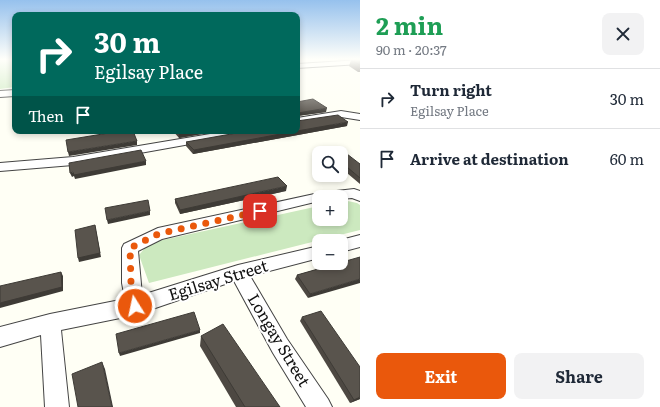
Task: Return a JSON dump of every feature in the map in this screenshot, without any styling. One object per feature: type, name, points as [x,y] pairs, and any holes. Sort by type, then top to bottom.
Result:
[{"type":"street","points":[[0,94],[12,92]]},
{"type":"street","points":[[300,121],[341,114],[360,117]]},
{"type":"street","points":[[0,167],[73,161],[229,134]]},
{"type":"street","points":[[348,194],[354,193],[360,197]]},
{"type":"street","points":[[135,306],[131,283],[130,248],[158,234],[312,199]]},
{"type":"street","points":[[348,245],[360,242]]},
{"type":"street","name":"Egilsay Street","points":[[0,337],[50,323],[135,306],[238,272],[312,254]]},
{"type":"street","name":"Longay Street","points":[[238,272],[280,346],[320,407]]},
{"type":"street","points":[[50,323],[57,407]]},
{"type":"green space","points":[[0,78],[12,78],[12,87],[0,89]]},
{"type":"green space","points":[[348,201],[360,205],[360,230],[344,234],[312,234],[312,242],[149,283],[139,255],[149,243],[312,208],[312,226],[348,226]]},
{"type":"building","points":[[313,99],[327,108],[300,113],[300,101]]},
{"type":"building","points":[[338,115],[348,122],[300,130],[300,121]]},
{"type":"building","points":[[103,134],[134,134],[137,141],[68,152],[66,140]]},
{"type":"building","points":[[231,134],[281,134],[194,150],[186,142]]},
{"type":"building","points":[[141,150],[146,161],[74,175],[73,172],[70,173],[69,163]]},
{"type":"building","points":[[348,155],[360,164],[360,178],[348,168]]},
{"type":"building","points":[[278,177],[287,186],[180,210],[175,199]]},
{"type":"building","points":[[148,200],[150,211],[107,220],[105,208]]},
{"type":"building","points":[[95,225],[100,253],[78,258],[75,230]]},
{"type":"building","points":[[360,257],[360,279],[310,294],[297,275],[314,270],[348,270],[348,260]]},
{"type":"building","points":[[61,272],[62,287],[0,303],[0,286]]},
{"type":"building","points":[[321,311],[360,367],[360,397],[354,400],[302,317]]},
{"type":"building","points":[[194,312],[200,330],[119,353],[116,334]]},
{"type":"building","points":[[223,324],[280,407],[245,407],[201,336]]},
{"type":"building","points":[[102,362],[112,407],[78,407],[72,374]]},
{"type":"route","points":[[135,306],[131,283],[130,248],[158,234],[260,211]]}]
